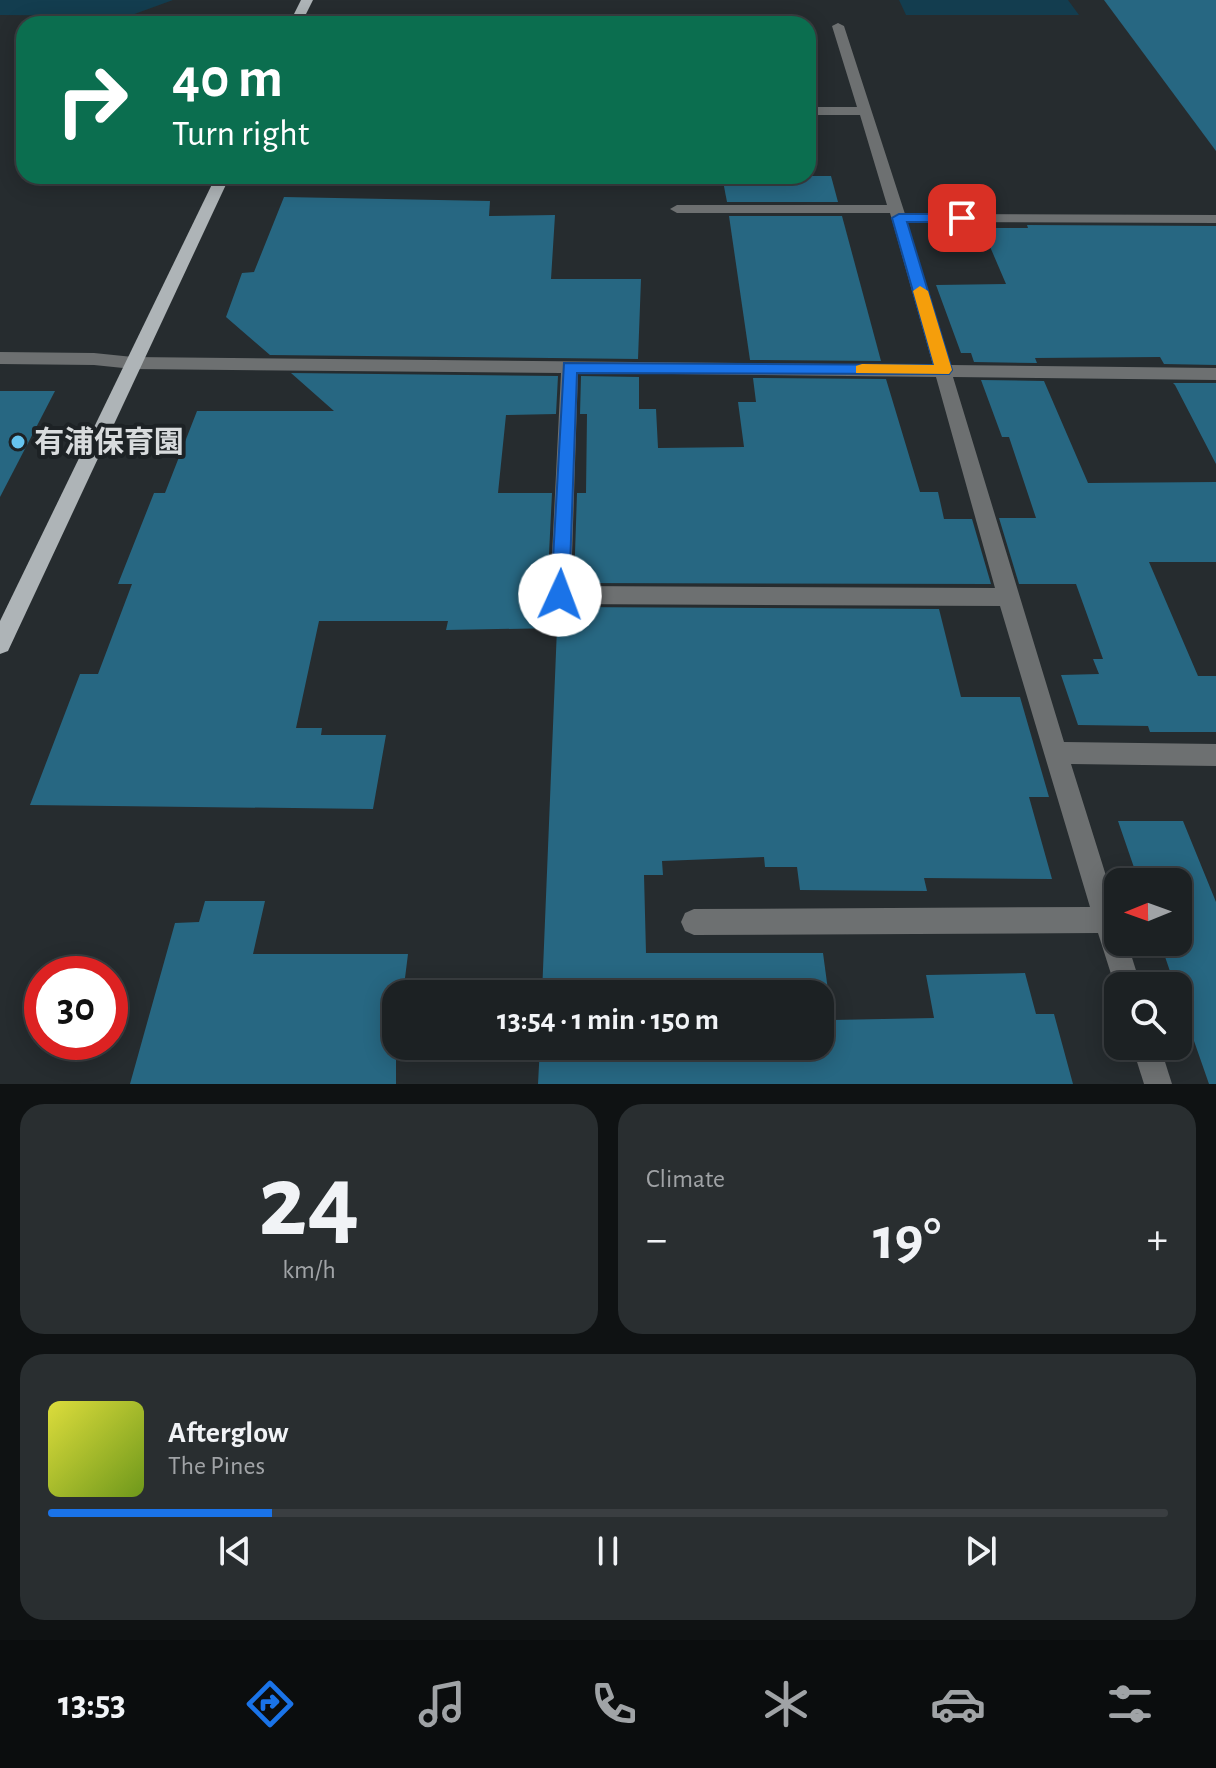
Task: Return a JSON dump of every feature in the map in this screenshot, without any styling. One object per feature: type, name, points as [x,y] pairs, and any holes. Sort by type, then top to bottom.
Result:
[{"type":"main road","points":[[0,644],[219,184]]},
{"type":"street","points":[[838,26],[898,213],[1008,597],[1104,910]]},
{"type":"street","points":[[816,111],[865,111]]},
{"type":"street","points":[[677,209],[1216,219]]},
{"type":"street","points":[[0,358],[94,359],[133,363],[1216,374]]},
{"type":"street","points":[[570,367],[560,595],[1008,597]]},
{"type":"street","points":[[1055,753],[1216,755]]},
{"type":"street","points":[[694,922],[1104,920]]},
{"type":"street","points":[[1150,1060],[1158,1084]]},
{"type":"shaded area","points":[[0,0],[173,0],[129,16],[0,15]]},
{"type":"shaded area","points":[[899,0],[1068,0],[1079,15],[906,15]]},
{"type":"building","points":[[1104,0],[1216,0],[1216,151]]},
{"type":"building","points":[[816,176],[831,176],[838,202],[727,202],[724,184],[816,184]]},
{"type":"building","points":[[284,197],[490,201],[489,216],[555,215],[551,279],[641,279],[638,359],[270,355],[226,317],[242,273],[254,272]]},
{"type":"building","points":[[729,216],[842,216],[881,361],[750,360]]},
{"type":"building","points":[[1027,225],[1216,226],[1216,365],[1164,364],[1160,357],[1035,358],[1037,363],[974,362],[971,353],[961,353],[936,285],[1006,284],[982,228],[1028,228]]},
{"type":"building","points":[[291,373],[558,376],[556,414],[506,415],[498,493],[552,493],[547,595],[550,602],[559,607],[939,609],[961,697],[1020,697],[1049,797],[1029,797],[1052,879],[924,878],[927,891],[800,890],[797,867],[765,867],[764,857],[662,861],[663,875],[644,875],[646,953],[823,953],[827,980],[543,980],[557,628],[446,630],[448,621],[319,621],[296,728],[322,728],[321,735],[386,735],[373,809],[30,805],[80,674],[98,674],[132,584],[118,584],[154,493],[165,493],[197,411],[334,411]]},
{"type":"building","points":[[581,376],[639,377],[639,409],[656,409],[658,448],[744,447],[738,402],[756,402],[753,378],[886,379],[920,492],[938,492],[944,519],[972,519],[991,584],[574,583],[577,493],[586,493],[587,414],[580,414]]},
{"type":"building","points":[[981,380],[1044,381],[1088,483],[1216,482],[1216,562],[1149,562],[1198,676],[1216,676],[1216,732],[1150,732],[1148,726],[1078,725],[1061,675],[1099,674],[1093,659],[1103,659],[1076,584],[1019,584],[999,518],[1036,518],[1009,437],[1002,437]]},
{"type":"building","points":[[1173,383],[1216,383],[1216,464],[1175,385]]},
{"type":"building","name":"有浦保育園","points":[[0,391],[55,391],[0,497]]},
{"type":"building","points":[[1118,821],[1183,821],[1216,902],[1216,1084],[1209,1084],[1192,1035],[1192,972],[1170,972],[1165,956],[1192,956],[1192,868],[1134,868]]},
{"type":"building","points":[[205,901],[265,901],[253,954],[408,954],[405,980],[382,980],[382,1060],[396,1060],[396,1084],[130,1084],[175,923],[199,922]]},
{"type":"building","points":[[1025,973],[1036,1014],[1054,1014],[1073,1084],[538,1084],[539,1060],[834,1060],[834,1020],[934,1018],[926,975]]},
{"type":"slow traffic","points":[[862,370],[944,370],[920,291]]},
{"type":"place","name":"有浦保育園","points":[[18,442]]},
{"type":"route","points":[[560,595],[570,367],[944,370],[899,218],[962,218]]}]
